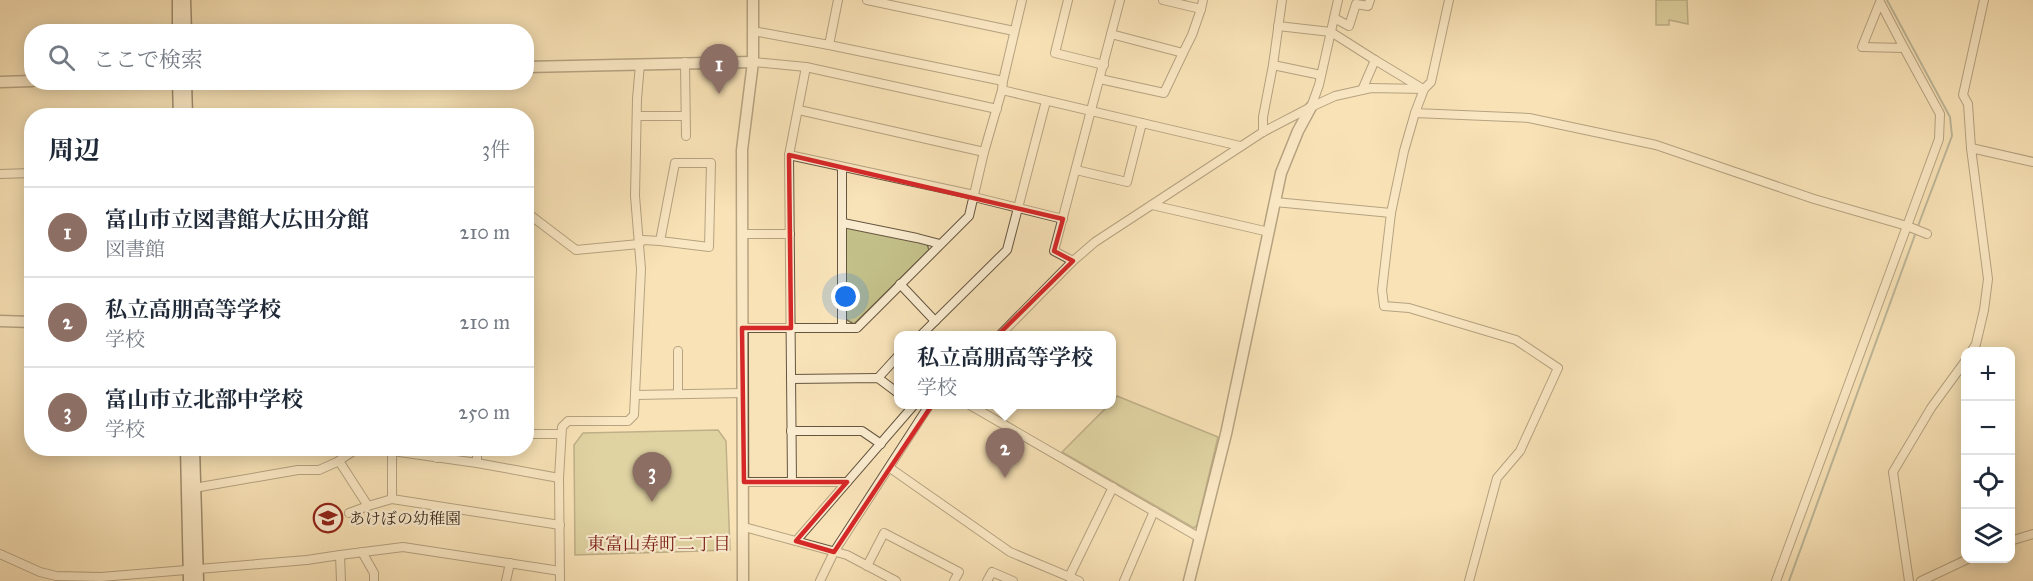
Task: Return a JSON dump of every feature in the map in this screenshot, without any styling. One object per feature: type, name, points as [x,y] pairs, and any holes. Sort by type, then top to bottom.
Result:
[{"type":"street","points":[[178,0],[178,24]]},
{"type":"street","points":[[185,0],[186,24]]},
{"type":"street","points":[[743,581],[742,150],[753,62],[753,0]]},
{"type":"street","points":[[829,45],[838,0]]},
{"type":"street","points":[[867,0],[1014,31]]},
{"type":"street","points":[[742,328],[857,328],[969,216],[1003,86],[1022,0]]},
{"type":"street","points":[[1068,0],[1055,53],[1104,65]]},
{"type":"street","points":[[1073,261],[1054,251],[1120,0]]},
{"type":"street","points":[[1100,79],[1164,93],[1192,35],[1202,4],[1163,0]]},
{"type":"street","points":[[1263,132],[1263,117],[1282,0]]},
{"type":"street","points":[[1189,581],[1226,434],[1281,173],[1311,107],[1321,75],[1338,0]]},
{"type":"street","points":[[1334,18],[1349,26],[1356,4],[1368,6],[1370,0]]},
{"type":"street","points":[[1448,0],[1431,82],[1424,89],[1415,113],[1404,151],[1391,213],[1382,290],[1384,306],[1408,308],[1516,340],[1558,368],[1520,451],[1497,478],[1469,581]]},
{"type":"street","points":[[1974,347],[1988,279],[1971,148],[1968,104],[1963,95],[1984,0]]},
{"type":"street","points":[[1880,1],[1862,47],[1905,48]]},
{"type":"street","points":[[1776,581],[1939,139],[1940,114],[1880,1]]},
{"type":"street","points":[[1278,26],[1331,32],[1424,89]]},
{"type":"street","points":[[753,31],[829,45],[1003,86],[1046,101],[1240,146]]},
{"type":"street","points":[[1111,34],[1183,53]]},
{"type":"street","points":[[1362,90],[1375,60]]},
{"type":"street","points":[[685,62],[686,136]]},
{"type":"street","points":[[534,67],[753,62],[807,67],[997,109]]},
{"type":"street","points":[[561,581],[559,478],[562,427],[568,422],[628,421],[634,416],[640,269],[635,196],[640,64]]},
{"type":"street","points":[[1273,65],[1321,75]]},
{"type":"street","points":[[792,482],[789,154],[807,67]]},
{"type":"street","points":[[0,82],[24,81]]},
{"type":"street","points":[[1004,331],[1095,242],[1263,132],[1335,96],[1371,88],[1424,89]]},
{"type":"street","points":[[178,90],[179,108]]},
{"type":"street","points":[[186,90],[187,108]]},
{"type":"street","points":[[925,331],[1007,250],[1046,101]]},
{"type":"street","points":[[799,110],[984,152]]},
{"type":"street","points":[[1415,113],[1529,118],[1656,145],[1814,199],[1927,234]]},
{"type":"street","points":[[637,116],[685,116]]},
{"type":"street","points":[[1076,170],[1127,182],[1142,123]]},
{"type":"street","points":[[1971,148],[2033,162]]},
{"type":"street","points":[[789,154],[974,196],[1063,219]]},
{"type":"street","points":[[534,218],[576,250],[639,244],[643,240],[710,247],[711,163],[675,163],[660,241]]},
{"type":"street","points":[[842,167],[842,328]]},
{"type":"street","points":[[0,174],[24,173]]},
{"type":"street","points":[[1275,202],[1391,213]]},
{"type":"street","points":[[1152,205],[1269,232]]},
{"type":"street","points":[[843,223],[940,244]]},
{"type":"street","points":[[743,234],[790,234]]},
{"type":"street","points":[[900,284],[935,321]]},
{"type":"street","points":[[0,321],[24,322]]},
{"type":"street","points":[[678,351],[678,394]]},
{"type":"street","points":[[878,378],[894,360]]},
{"type":"street","points":[[1909,581],[1893,472],[1931,408],[1961,366]]},
{"type":"street","points":[[791,379],[878,378],[894,390]]},
{"type":"street","points":[[635,395],[743,393]]},
{"type":"street","points":[[796,541],[911,409]]},
{"type":"street","points":[[920,409],[925,413]]},
{"type":"street","points":[[820,581],[834,552],[928,409]]},
{"type":"street","points":[[975,409],[1200,538]]},
{"type":"street","points":[[791,431],[862,431],[881,444]]},
{"type":"street","points":[[534,434],[560,434]]},
{"type":"street","points":[[186,456],[193,575]]},
{"type":"street","points":[[193,575],[194,456]]},
{"type":"street","points":[[194,488],[298,470],[319,470],[346,456]]},
{"type":"street","points":[[392,456],[392,498]]},
{"type":"street","points":[[426,456],[559,478]]},
{"type":"street","points":[[477,456],[477,463]]},
{"type":"street","points":[[339,461],[368,506]]},
{"type":"street","points":[[890,468],[1010,552],[1079,581]]},
{"type":"street","points":[[744,482],[847,482]]},
{"type":"street","points":[[1069,577],[1113,487]]},
{"type":"street","points":[[349,513],[392,498],[560,525]]},
{"type":"street","points":[[1124,581],[1154,511]]},
{"type":"street","points":[[744,527],[848,555],[896,581]]},
{"type":"street","points":[[867,566],[884,533],[959,572],[954,581]]},
{"type":"street","points":[[2015,539],[2033,534]]},
{"type":"street","points":[[0,554],[40,572],[56,576],[101,579],[193,575],[404,547],[560,571]]},
{"type":"street","points":[[362,552],[374,573],[374,581]]},
{"type":"street","points":[[340,555],[341,581]]},
{"type":"street","points":[[1922,581],[1961,562]]},
{"type":"street","points":[[506,581],[510,563]]},
{"type":"street","points":[[987,581],[992,572],[1013,581]]},
{"type":"highlighted area","points":[[789,155],[1063,219],[1054,251],[1073,261],[942,390],[834,552],[796,541],[847,482],[744,482],[742,328],[791,328]]},
{"type":"shaded area","points":[[1656,0],[1687,0],[1688,24],[1669,20],[1669,25],[1656,25]]},
{"type":"shaded area","points":[[845,226],[927,244],[929,250],[854,324],[845,319]]},
{"type":"shaded area","points":[[1117,396],[1218,437],[1197,525],[1194,528],[1062,452],[1105,409],[1116,409]]},
{"type":"shaded area","points":[[718,430],[726,441],[730,550],[575,555],[574,445],[583,433]]},
{"type":"waterway","points":[[1887,0],[1950,117],[1952,136],[1918,226]]},
{"type":"waterway","points":[[1789,581],[1916,232]]},
{"type":"place","name":"富山市立図書館大広田分館","points":[[719,94]]},
{"type":"place","name":"私立高朋高等学校","points":[[1005,478]]},
{"type":"place","name":"富山市立北部中学校","points":[[652,502]]},
{"type":"place","name":"あけぼの幼稚園","points":[[328,518]]},
{"type":"district","name":"東富山寿町二丁目","points":[[659,544]]}]
